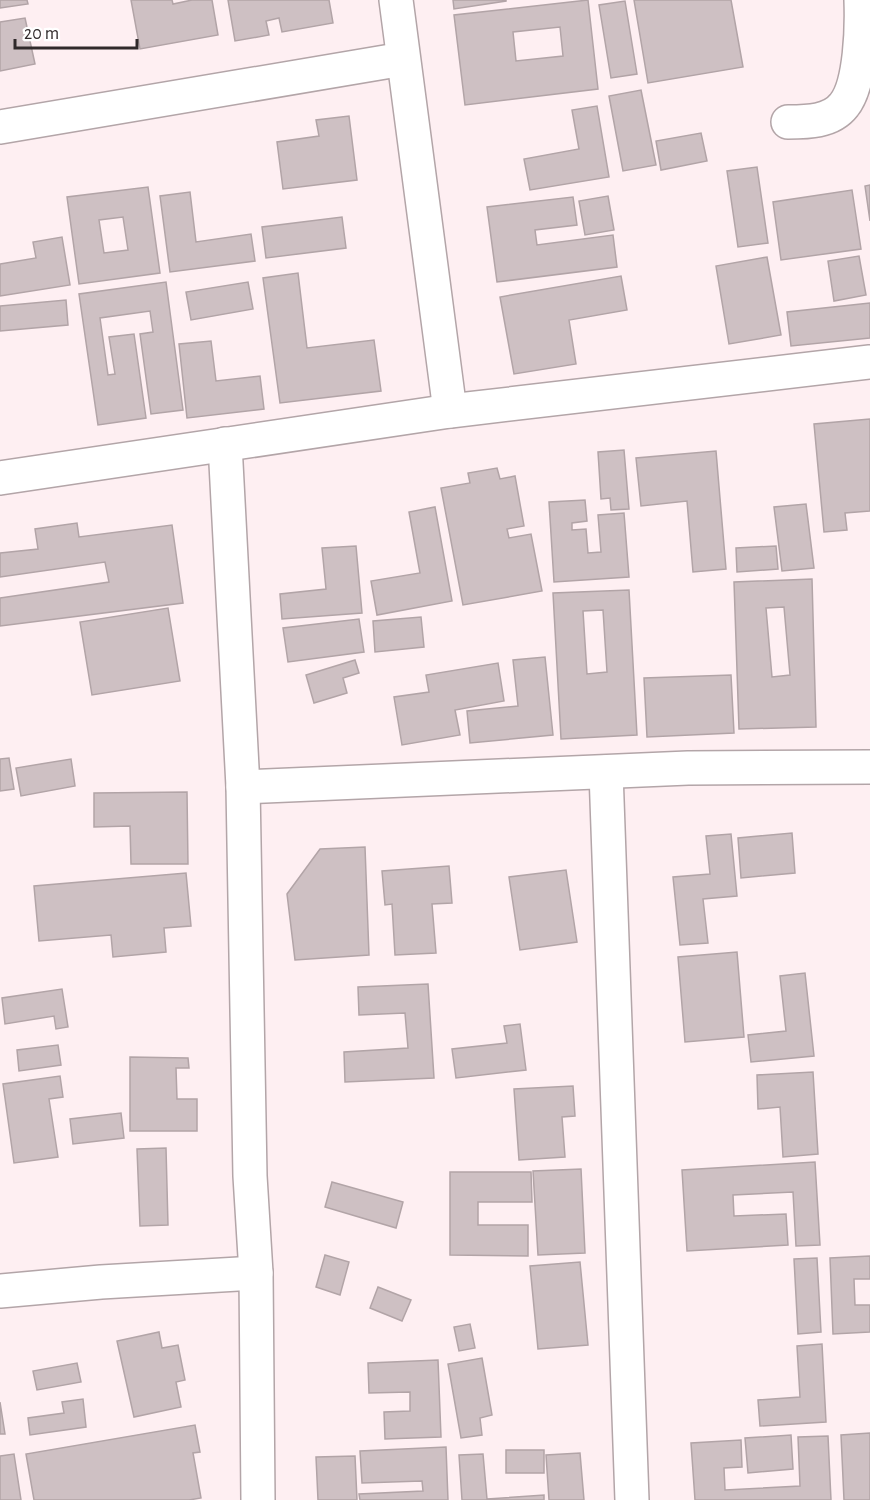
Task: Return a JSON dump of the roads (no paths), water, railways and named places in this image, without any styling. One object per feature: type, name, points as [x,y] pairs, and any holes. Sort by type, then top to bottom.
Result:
[{"type":"street","points":[[396,0],[450,411]]},
{"type":"street","points":[[788,122],[813,122],[833,114],[844,105],[854,84],[862,28],[861,0]]},
{"type":"street","points":[[0,127],[403,59]]},
{"type":"street","points":[[0,478],[450,411],[870,362]]},
{"type":"street","points":[[225,444],[243,787],[250,1176],[256,1273],[258,1500]]},
{"type":"street","points":[[243,787],[688,768],[870,767]]},
{"type":"street","points":[[606,772],[632,1500]]},
{"type":"street","points":[[0,1291],[101,1282],[256,1273]]}]
